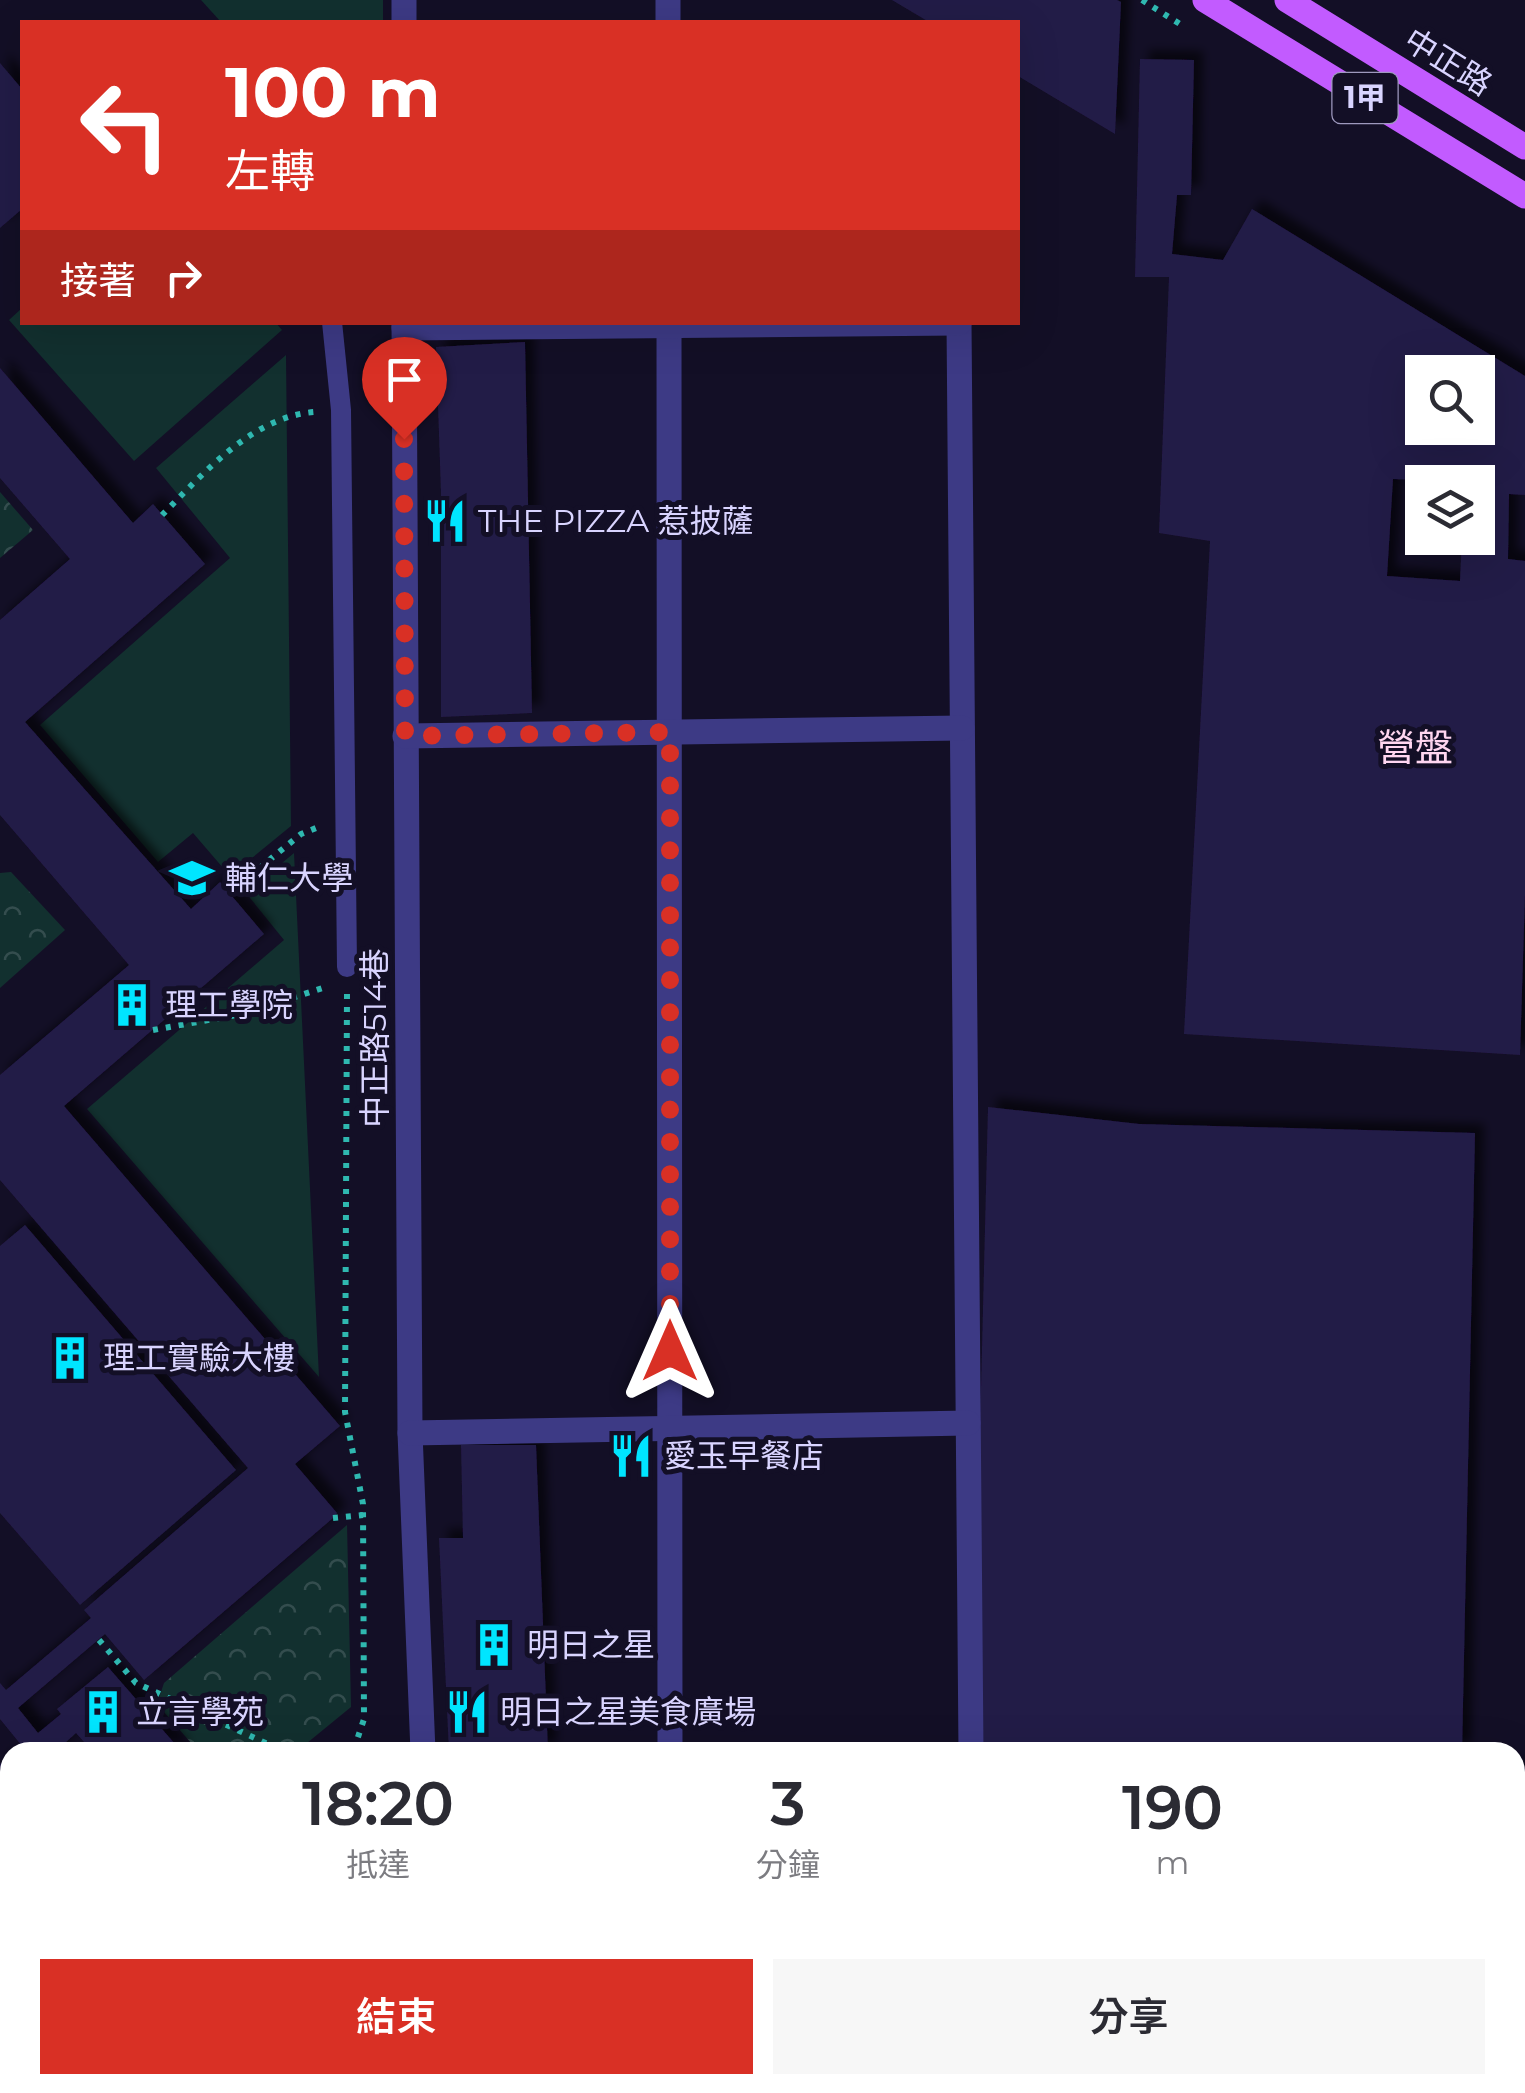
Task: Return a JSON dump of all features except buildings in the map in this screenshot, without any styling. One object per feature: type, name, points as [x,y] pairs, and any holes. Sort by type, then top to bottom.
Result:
[{"type":"main road","name":"1甲","points":[[1205,0],[1525,196]]},
{"type":"main road","name":"中正路","points":[[1287,0],[1525,147]]},
{"type":"street","name":"中正路514巷","points":[[404,325],[410,1433],[423,1742]]},
{"type":"street","points":[[668,325],[670,1742]]},
{"type":"street","points":[[959,325],[971,1742]]},
{"type":"street","points":[[405,736],[962,728]]},
{"type":"street","points":[[410,1433],[968,1424]]},
{"type":"lane","points":[[332,325],[341,410],[347,974]]},
{"type":"path","points":[[162,516],[249,435],[292,414],[341,410]]},
{"type":"path","points":[[229,893],[301,834],[345,816]]},
{"type":"path","points":[[152,1030],[242,1014],[347,974],[345,1412],[362,1515],[364,1719],[356,1742]]},
{"type":"path","points":[[333,1518],[362,1515]]},
{"type":"path","points":[[99,1640],[136,1684],[262,1742]]},
{"type":"green space","points":[[201,0],[383,0],[383,20],[219,20]]},
{"type":"green space","points":[[20,310],[20,325],[278,325],[282,330],[134,461],[9,320]]},
{"type":"green space","points":[[286,355],[291,826],[230,876],[193,833],[158,862],[40,725],[230,558],[156,468]]},
{"type":"green space","points":[[0,492],[33,530],[0,558]]},
{"type":"green space","points":[[294,853],[319,1377],[87,1109],[284,940],[246,893]]},
{"type":"green space","points":[[11,872],[65,930],[0,988],[0,873]]},
{"type":"green space","points":[[347,1525],[351,1707],[308,1742],[190,1742],[157,1704],[164,1683]]},
{"type":"place","name":"THE PIZZA 惹披薩","points":[[445,521]]},
{"type":"place","name":"輔仁大學","points":[[192,878]]},
{"type":"place","name":"理工學院","points":[[132,1005]]},
{"type":"place","name":"理工實驗大樓","points":[[70,1358]]},
{"type":"place","name":"愛玉早餐店","points":[[631,1456]]},
{"type":"place","name":"明日之星","points":[[494,1645]]},
{"type":"place","name":"立言學苑","points":[[103,1712]]},
{"type":"place","name":"明日之星美食廣場","points":[[467,1712]]},
{"type":"district","name":"營盤","points":[[1415,748]]},
{"type":"route","points":[[404,439],[405,736],[670,732],[670,1351]]}]
